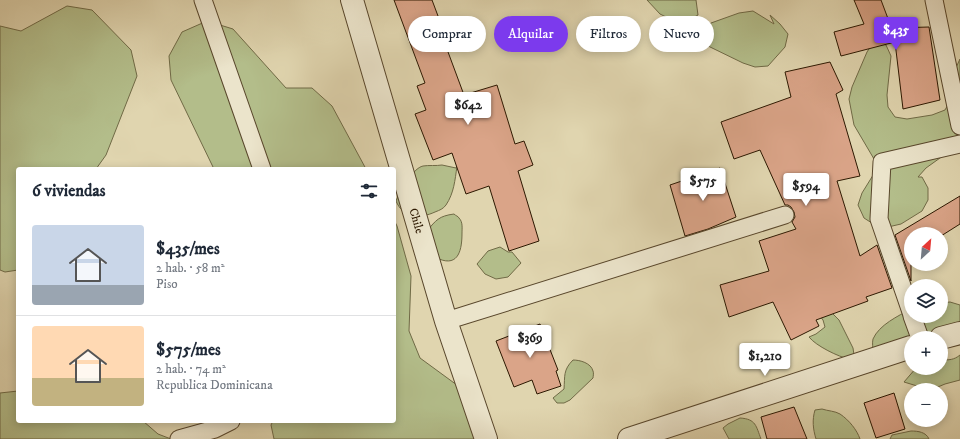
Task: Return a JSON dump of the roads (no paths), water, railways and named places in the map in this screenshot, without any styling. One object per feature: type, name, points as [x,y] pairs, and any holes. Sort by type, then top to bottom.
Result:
[{"type":"street","name":"Chile","points":[[352,0],[446,321],[486,439]]},
{"type":"street","points":[[948,336],[960,333]]},
{"type":"street","points":[[629,439],[904,349]]},
{"type":"lane","points":[[203,0],[261,167]]},
{"type":"lane","points":[[934,0],[960,126]]},
{"type":"lane","points":[[904,292],[879,219],[882,162],[960,144]]},
{"type":"lane","points":[[446,321],[785,215]]},
{"type":"lane","points":[[179,439],[215,429],[226,423]]}]
